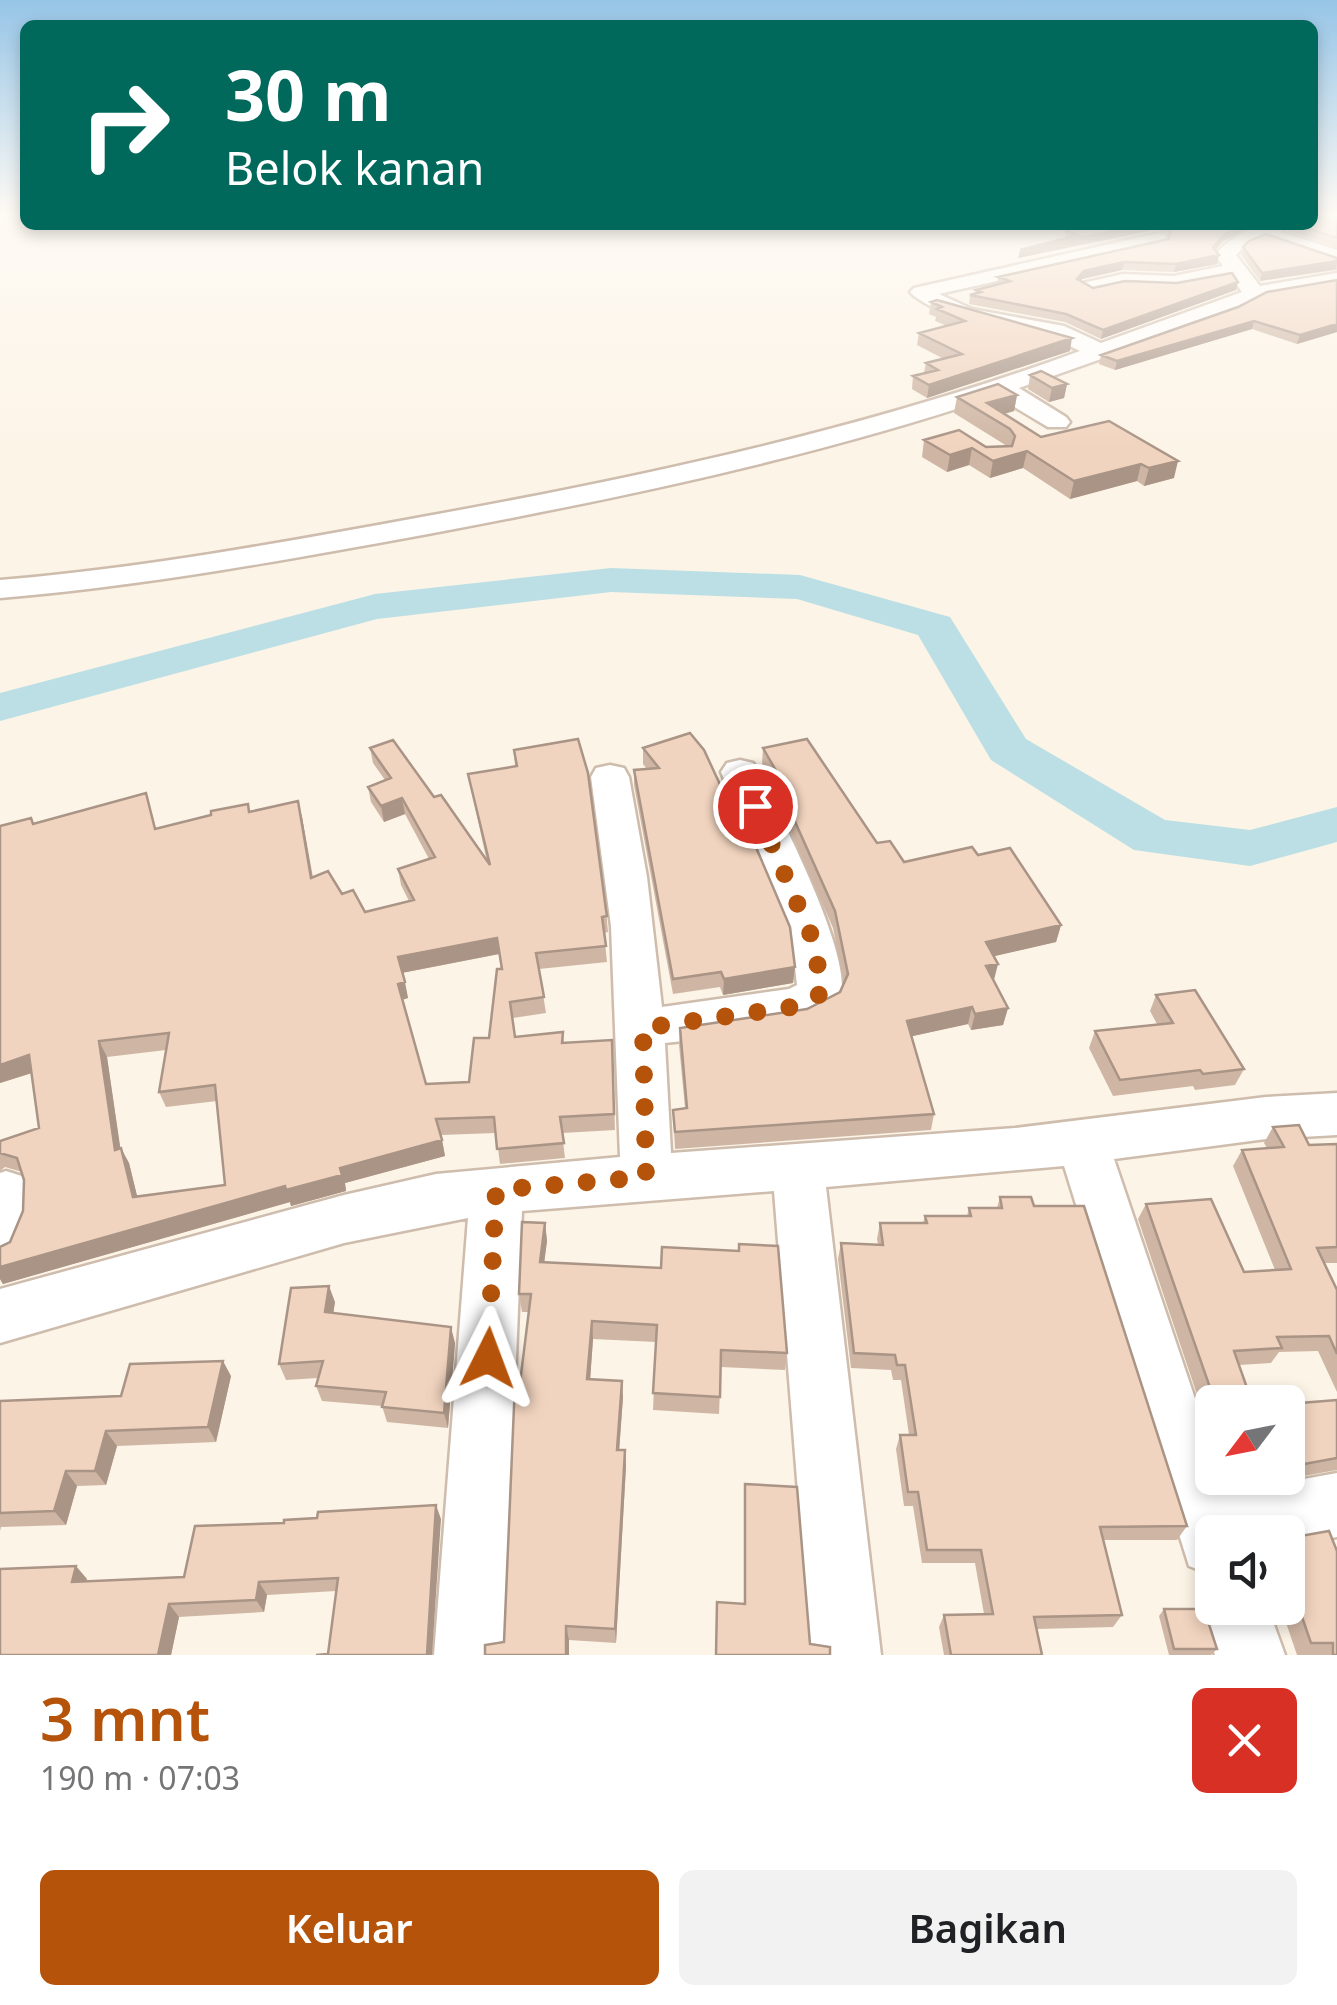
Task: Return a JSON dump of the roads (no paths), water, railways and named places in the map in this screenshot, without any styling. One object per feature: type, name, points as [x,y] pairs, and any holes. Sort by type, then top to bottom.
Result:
[{"type":"street","points":[[920,292],[958,312],[1013,326],[1051,329],[1101,352]]},
{"type":"street","points":[[1102,292],[1173,324]]},
{"type":"street","points":[[0,589],[255,558],[590,496],[790,449],[1002,388],[1244,300],[1253,292]]},
{"type":"street","points":[[1002,388],[1057,422]]},
{"type":"street","points":[[924,410],[960,432]]},
{"type":"street","points":[[643,1028],[799,1006],[822,993],[814,942],[740,772]]},
{"type":"street","points":[[610,777],[626,856],[643,1028],[646,1177]]},
{"type":"street","points":[[0,1316],[344,1218],[436,1198],[1082,1141],[1266,1118],[1337,1114]]},
{"type":"street","points":[[1082,1141],[1203,1515]]},
{"type":"street","points":[[798,1166],[846,1655]]},
{"type":"street","points":[[469,1655],[496,1190]]},
{"type":"street","points":[[1299,1515],[1337,1506]]},
{"type":"street","points":[[1240,1625],[1250,1655]]},
{"type":"waterway","points":[[0,707],[375,607],[611,580],[800,587],[935,626],[1008,749],[1153,837],[1250,848],[1337,824]]}]
